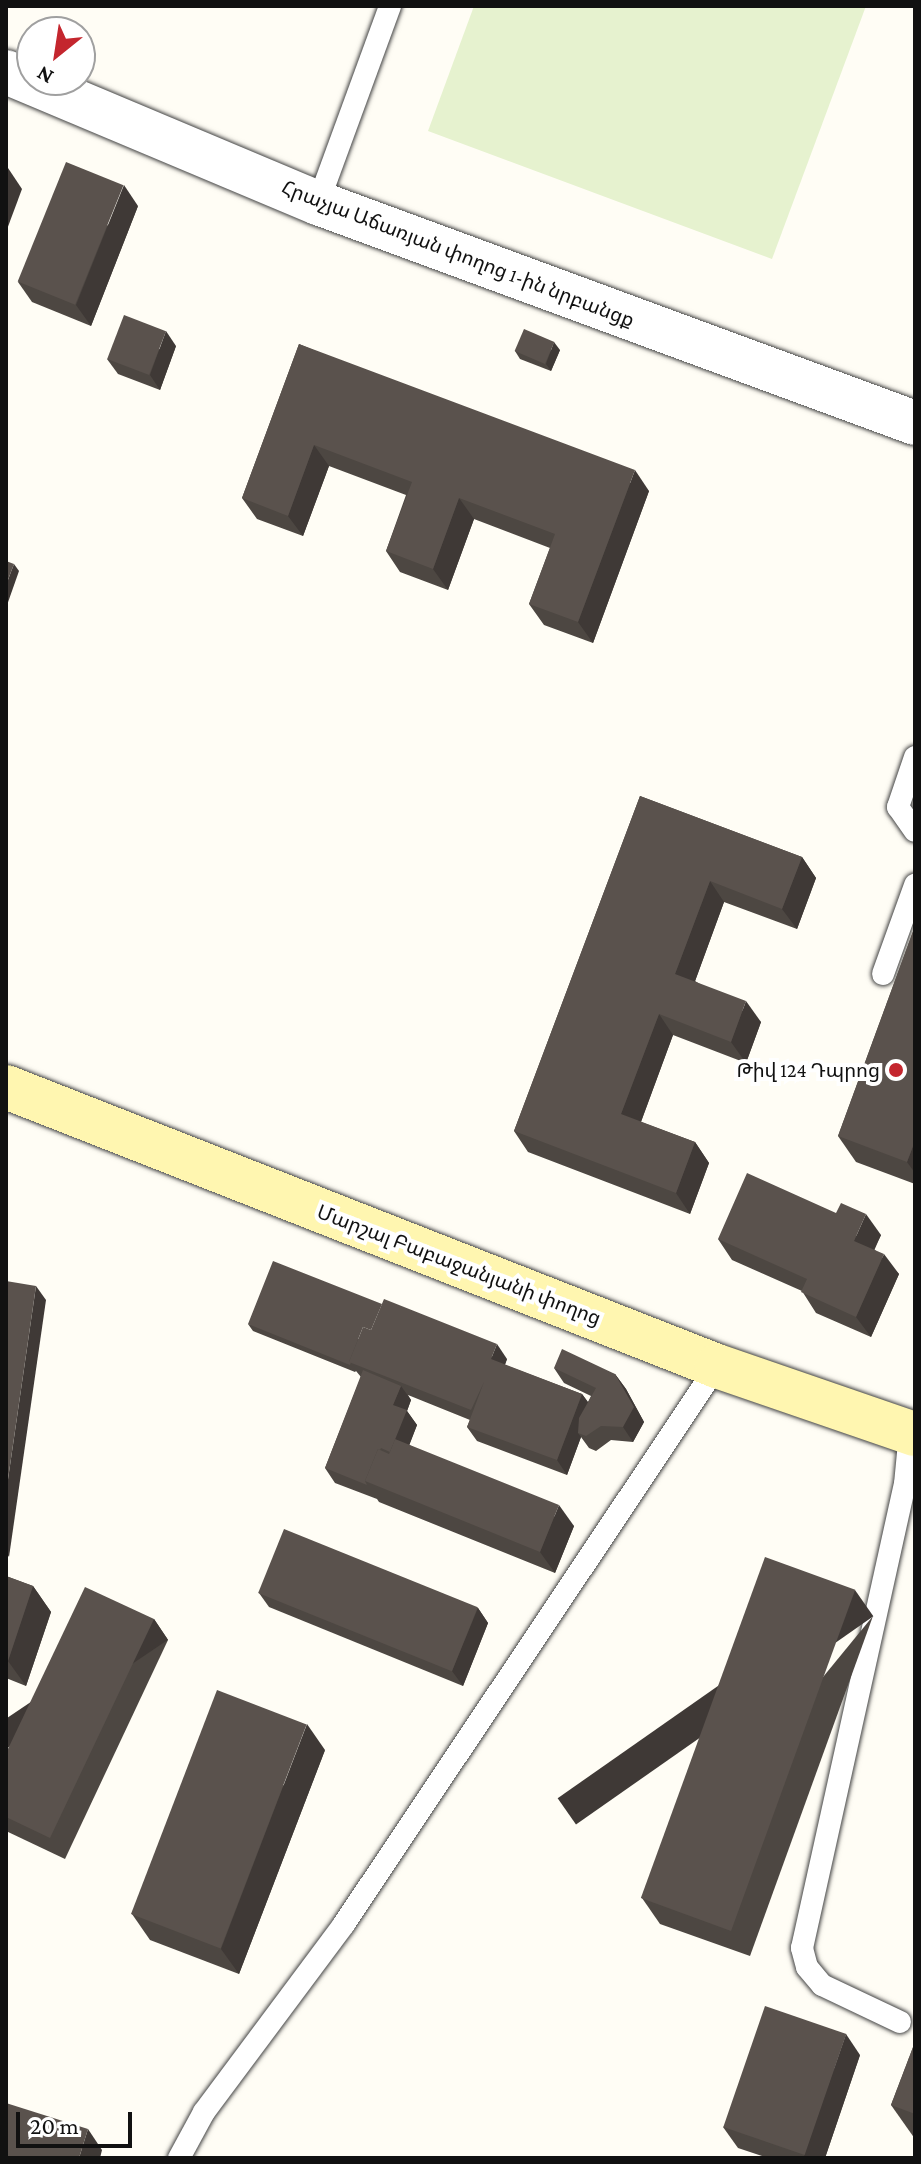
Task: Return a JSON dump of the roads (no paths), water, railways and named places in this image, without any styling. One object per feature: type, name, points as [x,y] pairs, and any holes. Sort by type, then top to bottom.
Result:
[{"type":"main road","name":"Մարշալ Բաբաջանյանի փողոց","points":[[6,1087],[717,1366],[912,1433]]},
{"type":"street","name":"Հրաչյա Աճառյան փողոց 1-ին նրբանցք","points":[[6,72],[318,203],[915,423]]},
{"type":"lane","points":[[318,203],[390,6]]},
{"type":"lane","points":[[915,757],[898,807],[915,831]]},
{"type":"lane","points":[[883,974],[915,885]]},
{"type":"lane","points":[[179,2158],[204,2112],[344,1924],[717,1366]]},
{"type":"lane","points":[[900,2022],[822,1985],[807,1967],[802,1948],[905,1484],[912,1433]]},
{"type":"place","name":"Թիվ 124 Դպրոց","points":[[896,1070]]}]
